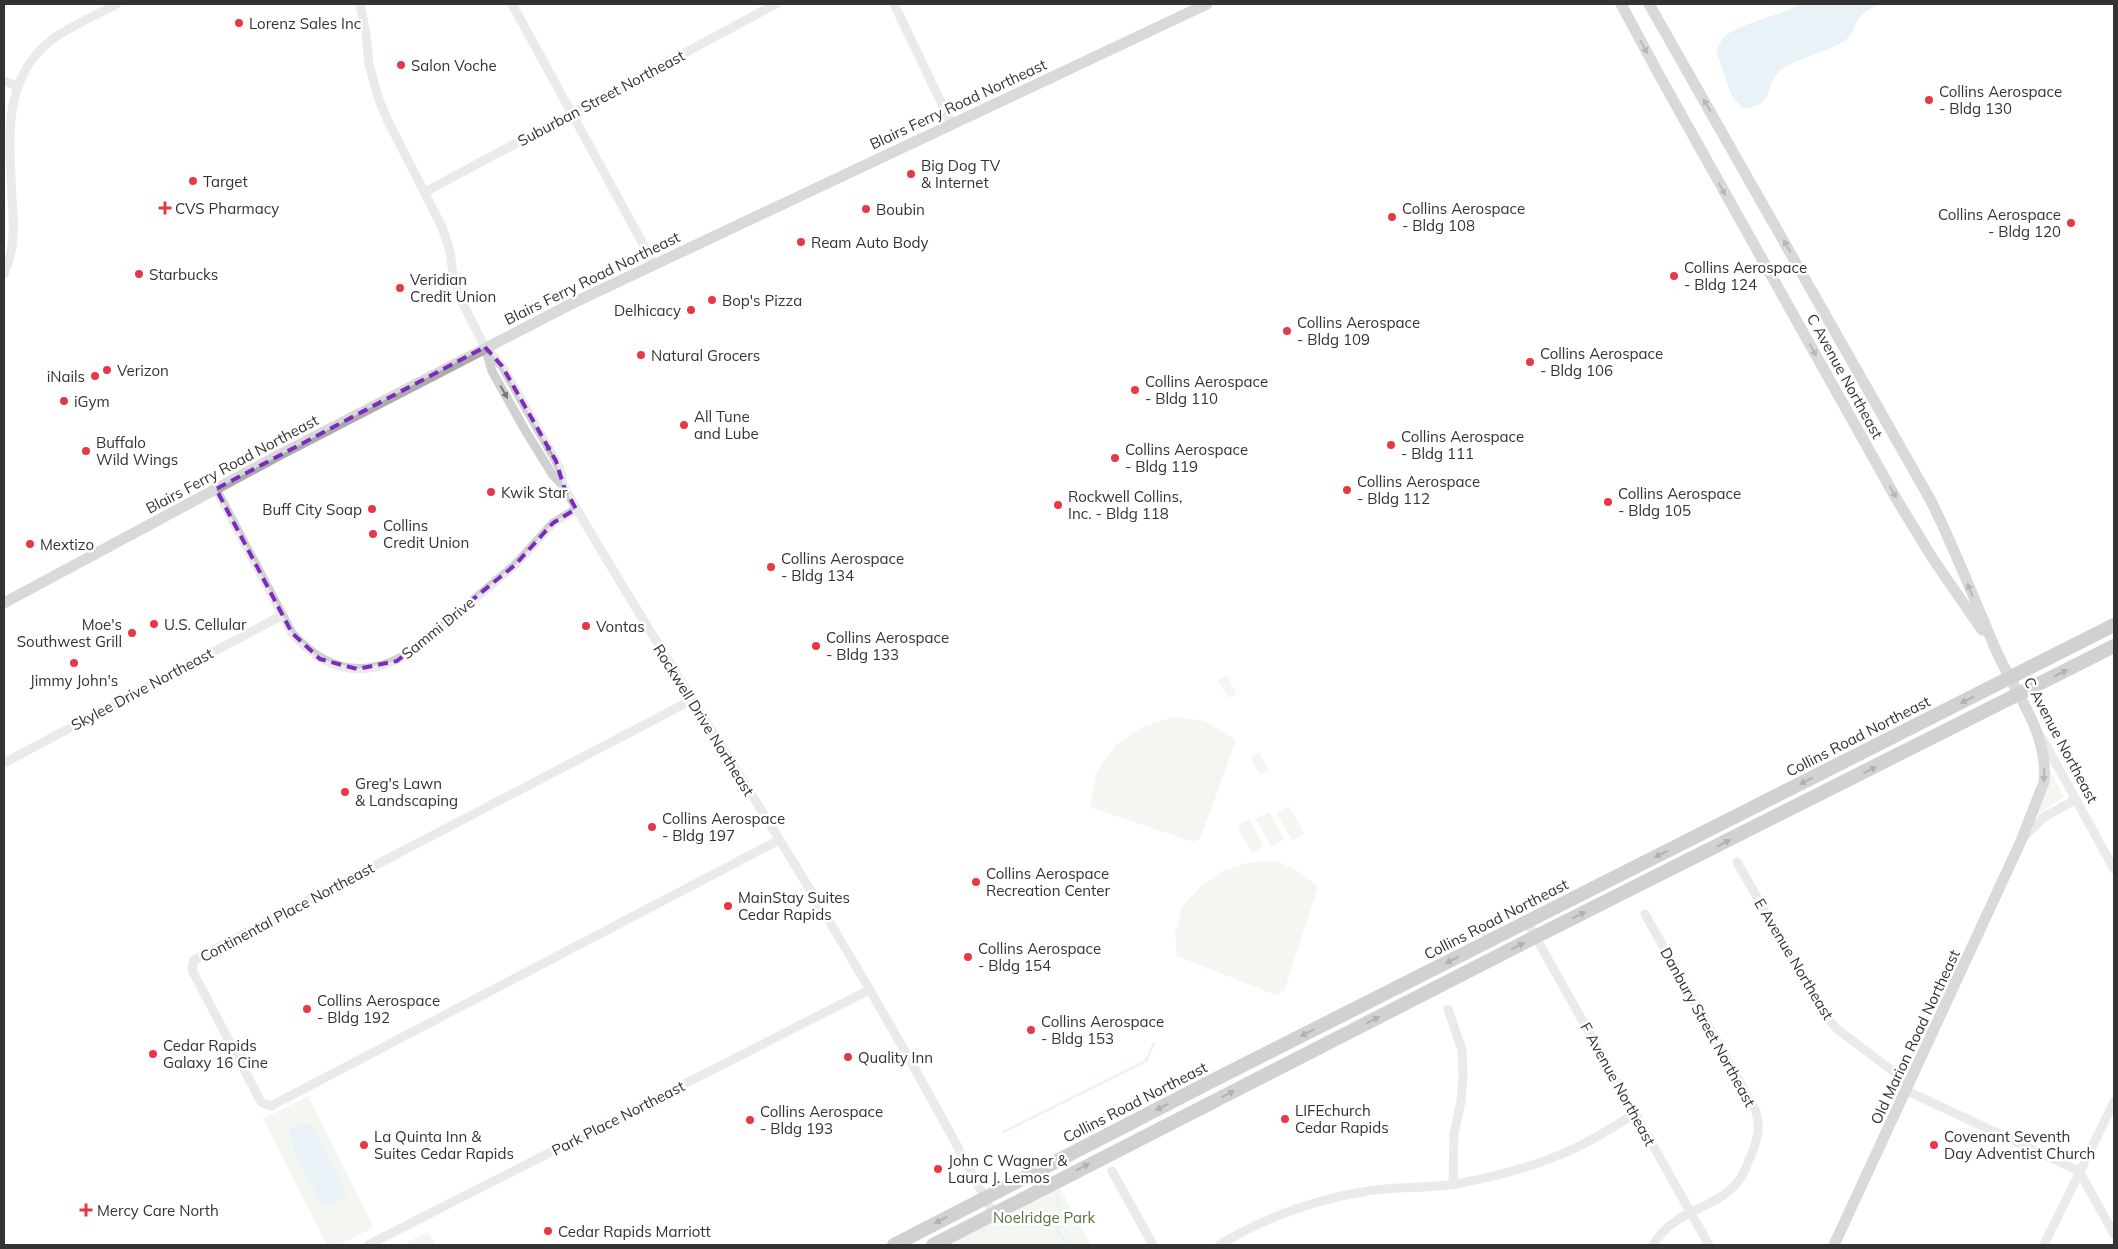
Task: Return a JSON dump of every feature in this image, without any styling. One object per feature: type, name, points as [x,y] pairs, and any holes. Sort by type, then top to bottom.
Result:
[{"type":"highway","name":"Collins Road Northeast","points":[[894,1245],[984,1197],[2114,625]]},
{"type":"highway","points":[[933,1245],[1535,937],[2114,646]]},
{"type":"main road","name":"Blairs Ferry Road Northeast","points":[[4,603],[485,347],[654,264],[1207,4]]},
{"type":"main road","name":"C Avenue Northeast","points":[[1621,4],[1897,500],[1933,559],[1996,651]]},
{"type":"main road","name":"C Avenue Northeast","points":[[1649,4],[1931,501],[1951,543],[1996,651],[2036,728]]},
{"type":"main road","name":"Old Marion Road Northeast","points":[[1834,1245],[2021,841],[2044,782],[2045,772],[2036,728]]},
{"type":"street","points":[[4,274],[13,241],[10,110],[16,86],[25,68],[39,51],[54,38],[117,4]]},
{"type":"street","name":"Rockwell Drive Northeast","points":[[360,4],[369,64],[378,97],[387,119],[442,227],[450,251],[453,275],[461,300],[485,347],[502,366],[556,460],[562,474],[564,487],[576,509],[869,990],[993,1213]]},
{"type":"street","points":[[512,4],[654,264]]},
{"type":"street","name":"Suburban Street Northeast","points":[[425,192],[776,4]]},
{"type":"street","points":[[894,4],[951,123]]},
{"type":"street","points":[[4,82],[16,86]]},
{"type":"street","name":"Sammi Drive","points":[[216,489],[281,616],[292,633],[305,648],[320,659],[339,666],[357,669],[378,667],[397,660],[415,649],[515,565],[553,524],[576,509]]},
{"type":"street","name":"Skylee Drive Northeast","points":[[4,762],[281,616]]},
{"type":"street","name":"Continental Place Northeast","points":[[692,700],[194,960],[192,970],[261,1102],[271,1106],[779,840]]},
{"type":"street","name":"C Avenue Northeast","points":[[2036,728],[2114,869]]},
{"type":"street","name":"Old Marion Road Northeast","points":[[2021,841],[2034,825],[2044,817],[2075,800]]},
{"type":"street","name":"E Avenue Northeast","points":[[1737,862],[1821,1010],[1837,1029],[1908,1088],[2079,1171]]},
{"type":"street","name":"Danbury Street Northeast","points":[[1645,914],[1755,1109],[1759,1121],[1757,1140],[1744,1174],[1737,1184],[1664,1230],[1653,1245]]},
{"type":"street","name":"F Avenue Northeast","points":[[1527,922],[1709,1245]]},
{"type":"street","name":"Park Place Northeast","points":[[368,1245],[869,990]]},
{"type":"street","points":[[1448,1009],[1462,1050],[1462,1093],[1454,1134],[1453,1184]]},
{"type":"street","points":[[2044,1245],[2114,1102]]},
{"type":"street","points":[[1219,1245],[1258,1224],[1328,1199],[1369,1191],[1453,1184],[1541,1163],[1571,1150],[1635,1114]]},
{"type":"street","points":[[1112,1171],[1153,1245]]},
{"type":"street","points":[[2079,1171],[2114,1234]]},
{"type":"highlighted area","points":[[485,347],[502,366],[556,461],[564,487],[576,509],[553,523],[515,565],[397,661],[357,669],[320,659],[292,633],[216,489]]},
{"type":"green space","points":[[1227,675],[1237,694],[1228,698],[1218,680]]},
{"type":"green space","points":[[1174,717],[1205,721],[1236,740],[1200,839],[1193,842],[1090,807],[1097,771],[1116,745],[1142,727]]},
{"type":"green space","points":[[1259,752],[1269,770],[1260,775],[1250,757]]},
{"type":"green space","points":[[2050,770],[2064,797],[2034,817],[2049,772]]},
{"type":"green space","points":[[1289,806],[1304,833],[1292,840],[1276,813]]},
{"type":"green space","points":[[1269,812],[1284,839],[1271,846],[1256,819]]},
{"type":"green space","points":[[1249,819],[1264,846],[1252,853],[1237,826]]},
{"type":"green space","points":[[1277,861],[1299,872],[1318,887],[1284,991],[1276,995],[1177,956],[1175,933],[1182,907],[1202,886],[1225,870],[1252,862]]},
{"type":"green space","points":[[308,1096],[374,1227],[338,1245],[327,1245],[263,1119]]},
{"type":"green space","name":"Noelridge Park","points":[[1056,1181],[1091,1245],[933,1245]]},
{"type":"green space","points":[[429,1232],[435,1245],[401,1245]]},
{"type":"water","points":[[1800,4],[1879,4],[1869,9],[1860,17],[1850,36],[1843,42],[1782,69],[1772,81],[1768,94],[1760,104],[1742,108],[1732,96],[1716,51],[1719,45],[1724,37],[1740,27],[1781,13]]},
{"type":"water","points":[[299,1123],[311,1124],[343,1183],[345,1195],[334,1205],[323,1206],[294,1152],[289,1130]]},
{"type":"waterway","points":[[1003,1132],[1146,1061],[1154,1043]]},
{"type":"waterway","points":[[1057,1194],[1060,1216],[1057,1230],[1068,1245]]},
{"type":"place","name":"Lorenz Sales Inc","points":[[239,23]]},
{"type":"place","name":"Salon Voche","points":[[401,65]]},
{"type":"place","name":"Collins Aerospace - Bldg 130","points":[[1929,100]]},
{"type":"place","name":"Big Dog TV & Internet","points":[[911,174]]},
{"type":"place","name":"Target","points":[[193,181]]},
{"type":"place","name":"CVS Pharmacy","points":[[165,208]]},
{"type":"place","name":"Boubin","points":[[866,209]]},
{"type":"place","name":"Collins Aerospace - Bldg 108","points":[[1392,217]]},
{"type":"place","name":"Collins Aerospace - Bldg 120","points":[[2071,223]]},
{"type":"place","name":"Ream Auto Body","points":[[801,242]]},
{"type":"place","name":"Starbucks","points":[[139,274]]},
{"type":"place","name":"Collins Aerospace - Bldg 124","points":[[1674,276]]},
{"type":"place","name":"Veridian Credit Union","points":[[400,288]]},
{"type":"place","name":"Bop's Pizza","points":[[712,300]]},
{"type":"place","name":"Delhicacy","points":[[691,310]]},
{"type":"place","name":"Collins Aerospace - Bldg 109","points":[[1287,331]]},
{"type":"place","name":"Natural Grocers","points":[[641,355]]},
{"type":"place","name":"Collins Aerospace - Bldg 106","points":[[1530,362]]},
{"type":"place","name":"Verizon","points":[[107,370]]},
{"type":"place","name":"iNails","points":[[95,376]]},
{"type":"place","name":"Collins Aerospace - Bldg 110","points":[[1135,390]]},
{"type":"place","name":"iGym","points":[[64,401]]},
{"type":"place","name":"All Tune and Lube","points":[[684,425]]},
{"type":"place","name":"Collins Aerospace - Bldg 111","points":[[1391,445]]},
{"type":"place","name":"Buffalo Wild Wings","points":[[86,451]]},
{"type":"place","name":"Collins Aerospace - Bldg 119","points":[[1115,458]]},
{"type":"place","name":"Collins Aerospace - Bldg 112","points":[[1347,490]]},
{"type":"place","name":"Kwik Star","points":[[491,492]]},
{"type":"place","name":"Collins Aerospace - Bldg 105","points":[[1608,502]]},
{"type":"place","name":"Rockwell Collins, Inc. - Bldg 118","points":[[1058,505]]},
{"type":"place","name":"Buff City Soap","points":[[372,509]]},
{"type":"place","name":"Collins Credit Union","points":[[373,534]]},
{"type":"place","name":"Mextizo","points":[[30,544]]},
{"type":"place","name":"Collins Aerospace - Bldg 134","points":[[771,567]]},
{"type":"place","name":"U.S. Cellular","points":[[154,624]]},
{"type":"place","name":"Vontas","points":[[586,626]]},
{"type":"place","name":"Moe's Southwest Grill","points":[[132,633]]},
{"type":"place","name":"Collins Aerospace - Bldg 133","points":[[816,646]]},
{"type":"place","name":"Jimmy John's","points":[[74,663]]},
{"type":"place","name":"Greg's Lawn & Landscaping","points":[[345,792]]},
{"type":"place","name":"Collins Aerospace - Bldg 197","points":[[652,827]]},
{"type":"place","name":"Collins Aerospace Recreation Center","points":[[976,882]]},
{"type":"place","name":"MainStay Suites Cedar Rapids","points":[[728,906]]},
{"type":"place","name":"Collins Aerospace - Bldg 154","points":[[968,957]]},
{"type":"place","name":"Collins Aerospace - Bldg 192","points":[[307,1009]]},
{"type":"place","name":"Collins Aerospace - Bldg 153","points":[[1031,1030]]},
{"type":"place","name":"Cedar Rapids Galaxy 16 Cine","points":[[153,1054]]},
{"type":"place","name":"Quality Inn","points":[[848,1057]]},
{"type":"place","name":"LIFEchurch Cedar Rapids","points":[[1285,1119]]},
{"type":"place","name":"Collins Aerospace - Bldg 193","points":[[750,1120]]},
{"type":"place","name":"La Quinta Inn & Suites Cedar Rapids","points":[[364,1145]]},
{"type":"place","name":"Covenant Seventh Day Adventist Church","points":[[1934,1145]]},
{"type":"place","name":"John C Wagner & Laura J. Lemos","points":[[938,1169]]},
{"type":"place","name":"Mercy Care North","points":[[86,1210]]},
{"type":"place","name":"Cedar Rapids Marriott","points":[[548,1231]]}]
